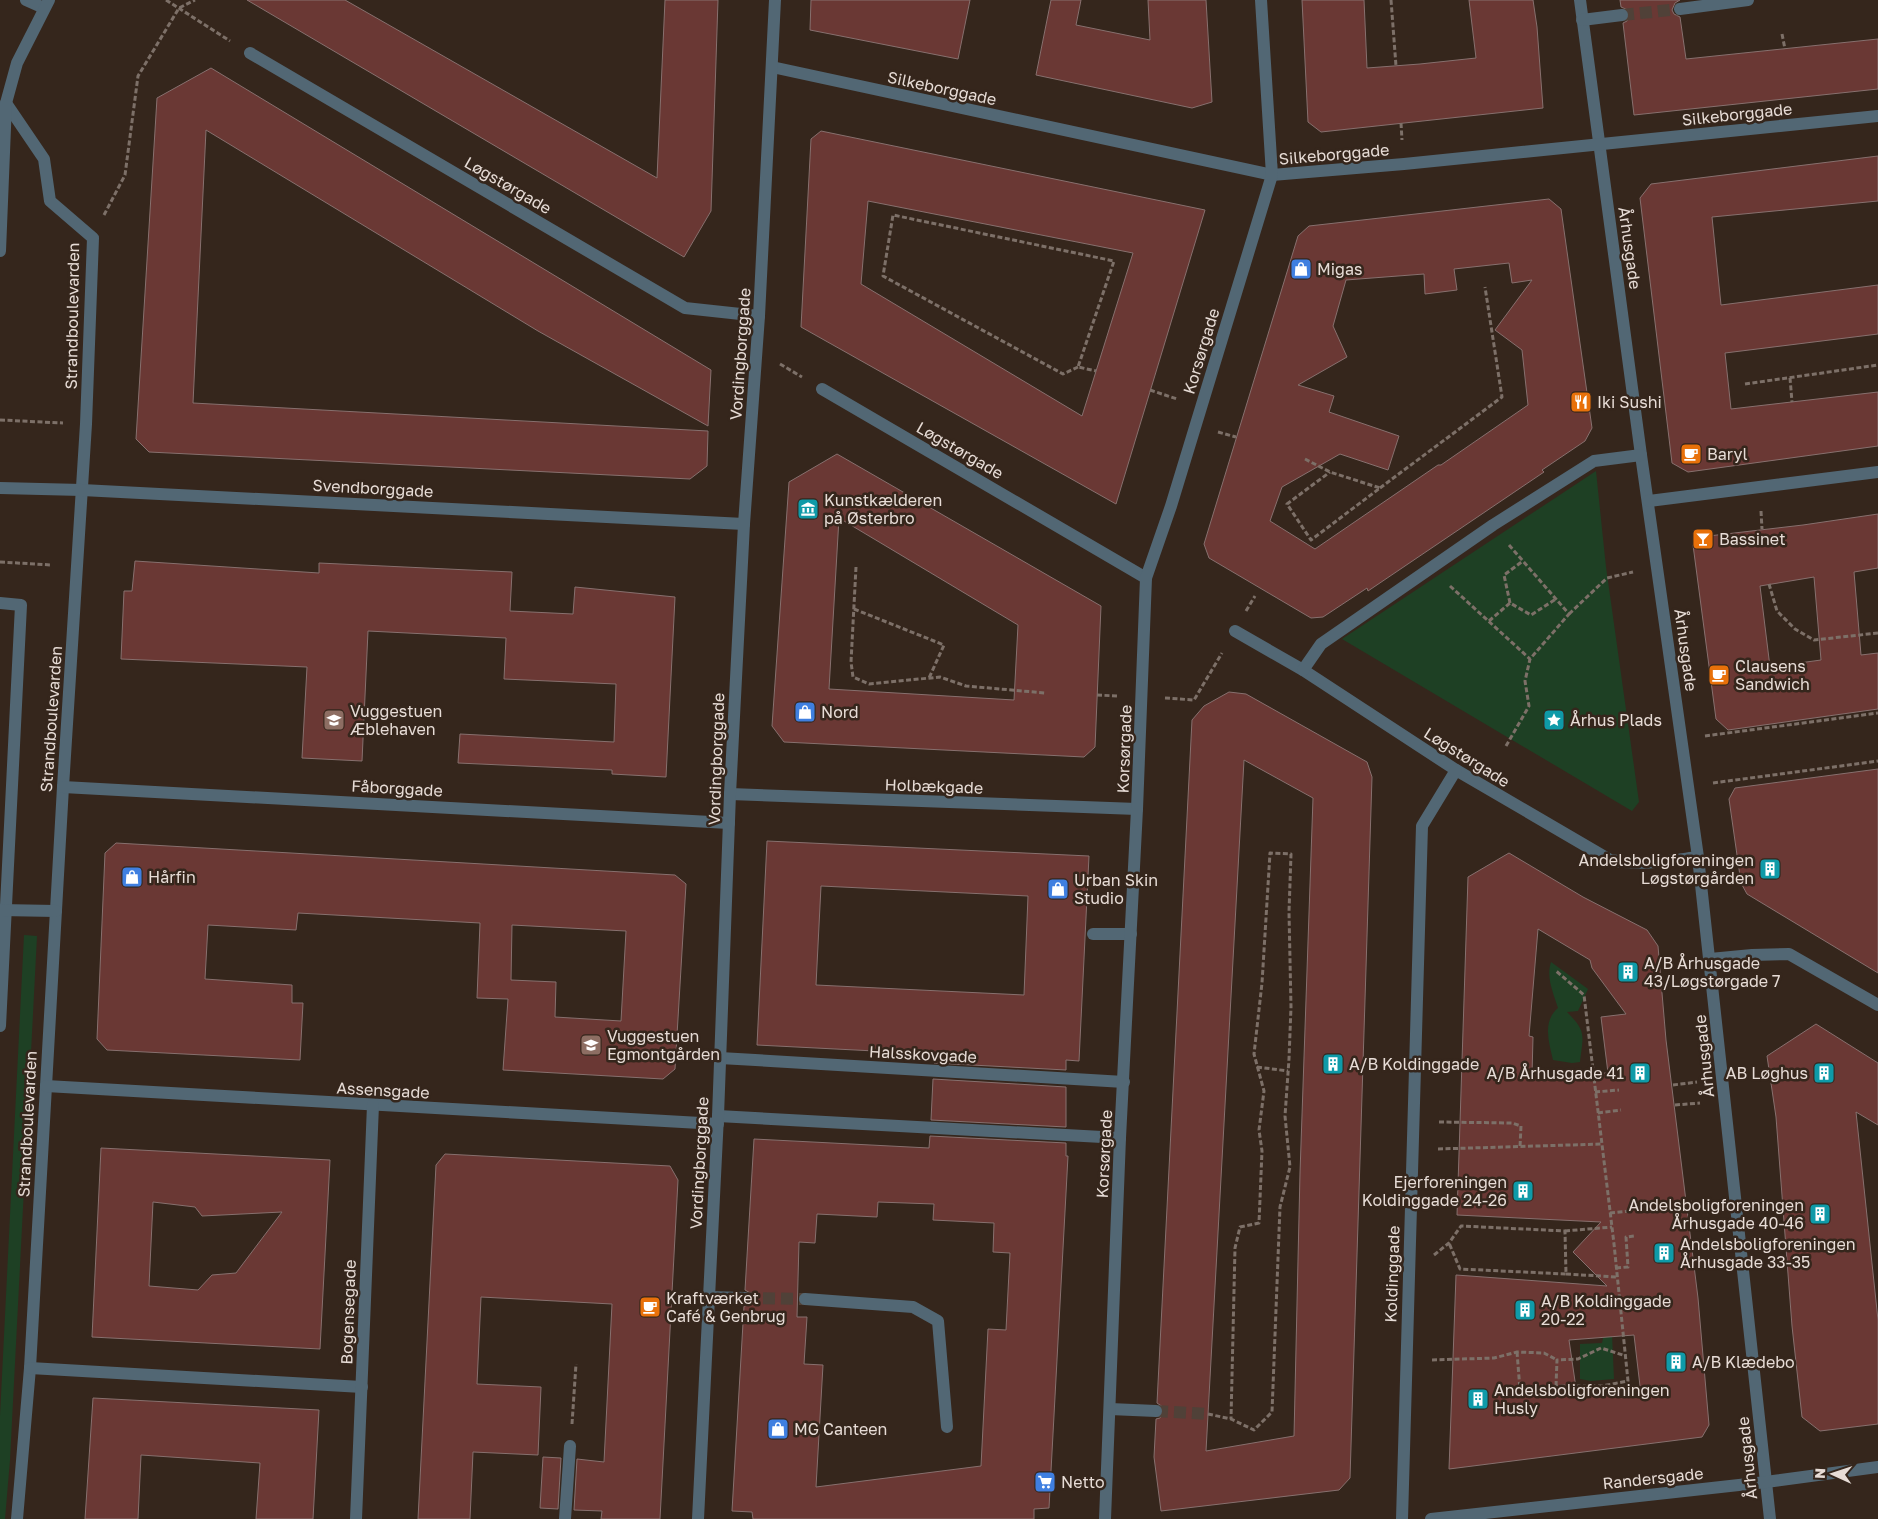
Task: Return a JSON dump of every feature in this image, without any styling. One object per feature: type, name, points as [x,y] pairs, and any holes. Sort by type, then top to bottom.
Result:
[{"type":"street","points":[[0,251],[6,103],[17,63],[46,4],[26,0]]},
{"type":"street","name":"Vordingborggade","points":[[698,1519],[718,1120],[730,794],[744,524],[760,316],[775,0]]},
{"type":"street","name":"Korsørgade","points":[[1106,1519],[1120,1138],[1137,809],[1146,578],[1172,506],[1272,175],[1261,0]]},
{"type":"street","name":"Århusgade","points":[[1580,0],[1698,857],[1770,1519]]},
{"type":"street","points":[[1680,9],[1748,0]]},
{"type":"street","points":[[1582,20],[1622,15]]},
{"type":"street","name":"Løgstørgade","points":[[250,53],[685,308],[760,316]]},
{"type":"street","name":"Silkeborggade","points":[[772,68],[1272,175],[1599,145],[1878,116]]},
{"type":"street","name":"Strandboulevarden","points":[[6,103],[44,159],[50,201],[93,238],[86,424],[30,1368],[17,1519]]},
{"type":"street","name":"Løgstørgade","points":[[822,389],[1146,578]]},
{"type":"street","points":[[1303,670],[1321,644],[1493,525],[1594,461],[1641,454]]},
{"type":"street","points":[[1648,501],[1878,472]]},
{"type":"street","name":"Svendborggade","points":[[0,488],[82,490],[744,524]]},
{"type":"street","points":[[0,603],[22,605],[3,910],[0,1026]]},
{"type":"street","name":"Løgstørgade","points":[[1234,631],[1303,670],[1456,770],[1610,860],[1631,864],[1646,864],[1698,857]]},
{"type":"street","name":"Koldinggade","points":[[1402,1519],[1422,826],[1456,770]]},
{"type":"street","name":"Fåborggade","points":[[63,787],[729,822]]},
{"type":"street","name":"Holbækgade","points":[[730,794],[1137,809]]},
{"type":"street","points":[[3,910],[56,910]]},
{"type":"street","points":[[1093,934],[1131,934]]},
{"type":"street","points":[[1710,959],[1789,954],[1878,1005]]},
{"type":"street","name":"Halsskovgade","points":[[720,1058],[1124,1082]]},
{"type":"street","name":"Assensgade","points":[[46,1086],[373,1105],[718,1120]]},
{"type":"street","name":"Bogensegade","points":[[356,1519],[373,1105]]},
{"type":"street","points":[[718,1120],[1120,1138]]},
{"type":"street","points":[[709,1297],[745,1298]]},
{"type":"street","points":[[805,1299],[913,1307],[938,1321],[947,1427]]},
{"type":"street","points":[[30,1368],[362,1387]]},
{"type":"street","points":[[1110,1409],[1156,1411]]},
{"type":"street","points":[[566,1519],[570,1446]]},
{"type":"street","name":"Randersgade","points":[[1431,1519],[1766,1482],[1878,1467]]},
{"type":"path","points":[[166,0],[250,53]]},
{"type":"path","points":[[93,238],[125,175],[138,76],[179,8],[195,0]]},
{"type":"path","points":[[1391,0],[1396,66]]},
{"type":"path","points":[[1782,34],[1785,49]]},
{"type":"path","points":[[1078,367],[1114,261],[893,215],[883,276],[1063,374],[1078,367],[1096,371]]},
{"type":"path","points":[[1330,472],[1287,504],[1311,540],[1502,397],[1485,287]]},
{"type":"path","points":[[757,350],[822,389]]},
{"type":"path","points":[[1745,384],[1878,365]]},
{"type":"path","points":[[1790,378],[1792,402]]},
{"type":"path","points":[[0,420],[86,424]]},
{"type":"path","points":[[1305,459],[1330,472],[1380,488]]},
{"type":"path","points":[[1493,525],[1569,614]]},
{"type":"path","points":[[1523,561],[1504,575],[1510,603],[1531,615],[1556,599]]},
{"type":"path","points":[[0,562],[77,566]]},
{"type":"path","points":[[856,567],[850,662],[853,677],[870,684],[940,677],[966,686],[1045,693]]},
{"type":"path","points":[[1506,746],[1529,706],[1525,681],[1530,659],[1569,614],[1607,578],[1658,569]]},
{"type":"path","points":[[1769,584],[1777,611],[1795,629],[1814,640],[1878,633]]},
{"type":"path","points":[[1449,585],[1530,659]]},
{"type":"path","points":[[1097,695],[1194,700],[1255,596]]},
{"type":"path","points":[[1489,622],[1510,603]]},
{"type":"path","points":[[854,609],[944,644],[929,678]]},
{"type":"path","points":[[1682,740],[1878,713]]},
{"type":"path","points":[[1688,786],[1878,761]]},
{"type":"path","points":[[1208,1414],[1231,1419],[1254,1430],[1272,1412],[1280,1207],[1290,1167],[1285,1116],[1291,1007],[1289,912],[1291,854],[1270,853],[1262,983],[1254,1054],[1264,1092],[1259,1130],[1262,1151],[1259,1223],[1240,1228],[1235,1248],[1231,1419]]},
{"type":"path","points":[[1555,970],[1584,995],[1612,1227],[1628,1382],[1602,1386],[1556,1386]]},
{"type":"path","points":[[1257,1067],[1288,1071]]},
{"type":"path","points":[[1595,1092],[1619,1090]]},
{"type":"path","points":[[1598,1113],[1621,1110]]},
{"type":"path","points":[[1456,1122],[1521,1126],[1520,1146]]},
{"type":"path","points":[[1455,1148],[1602,1144]]},
{"type":"path","points":[[1610,1213],[1630,1211]]},
{"type":"path","points":[[1408,1275],[1449,1244],[1461,1226],[1565,1231],[1612,1227]]},
{"type":"path","points":[[1565,1231],[1566,1274]]},
{"type":"path","points":[[1616,1268],[1628,1267],[1626,1237],[1634,1236]]},
{"type":"path","points":[[1449,1244],[1460,1269],[1617,1277]]},
{"type":"path","points":[[1450,1361],[1494,1358],[1517,1352],[1544,1353],[1557,1360],[1578,1360],[1601,1348],[1626,1356]]},
{"type":"path","points":[[1517,1352],[1520,1390],[1549,1394],[1556,1386],[1557,1360]]},
{"type":"path","points":[[570,1446],[576,1364]]},
{"type":"green space","name":"Århus Plads","points":[[1596,471],[1606,567],[1639,802],[1632,811],[1342,639]]},
{"type":"green space","points":[[24,935],[37,936],[10,1460],[5,1519],[0,1519],[0,1416]]},
{"type":"green space","points":[[1551,962],[1588,989],[1578,1011],[1567,1012],[1581,1029],[1582,1046],[1580,1062],[1572,1063],[1553,1060],[1548,1026],[1558,1008],[1549,974]]},
{"type":"green space","points":[[1604,1334],[1612,1334],[1614,1379],[1591,1381],[1580,1379],[1580,1344],[1602,1343]]},
{"type":"building","points":[[247,0],[345,0],[657,178],[665,0],[718,0],[711,211],[684,257]]},
{"type":"building","points":[[811,0],[970,0],[958,59],[810,30]]},
{"type":"building","points":[[1051,0],[1081,0],[1076,25],[1150,40],[1148,0],[1206,0],[1212,102],[1192,108],[1036,75]]},
{"type":"building","points":[[1302,0],[1364,0],[1367,68],[1476,58],[1469,0],[1533,0],[1543,108],[1321,132],[1308,122]]},
{"type":"building","points":[[1620,0],[1680,0],[1675,3],[1672,10],[1674,14],[1680,17],[1686,59],[1878,39],[1878,89],[1634,115],[1623,23],[1627,21],[1630,14],[1628,10],[1621,7]]},
{"type":"building","points":[[211,68],[711,370],[708,426],[538,331],[206,130],[193,403],[708,431],[707,466],[690,479],[149,452],[136,439],[157,98]]},
{"type":"building","points":[[821,131],[1205,210],[1116,504],[801,327],[811,139]],"holes":[[[868,201],[1133,253],[1082,416],[861,284]]]},
{"type":"building","points":[[1878,156],[1878,201],[1712,217],[1721,305],[1878,285],[1878,334],[1725,353],[1731,409],[1878,392],[1878,446],[1688,472],[1672,463],[1640,198],[1651,184]]},
{"type":"building","points":[[1549,199],[1561,209],[1592,428],[1585,441],[1542,470],[1544,472],[1368,591],[1367,588],[1323,617],[1311,618],[1209,558],[1204,544],[1298,236],[1309,226]],"holes":[[[1509,263],[1512,283],[1532,280],[1495,330],[1522,350],[1528,405],[1315,549],[1270,521],[1282,487],[1340,454],[1388,470],[1399,436],[1329,412],[1334,396],[1298,385],[1347,357],[1333,326],[1346,280],[1424,274],[1425,294],[1457,290],[1454,269]]]},
{"type":"building","points":[[837,454],[1101,606],[1095,747],[1084,757],[784,742],[772,726],[789,482]],"holes":[[[839,518],[1018,625],[1014,700],[829,689]]]},
{"type":"building","points":[[1878,514],[1878,568],[1854,572],[1861,655],[1878,653],[1878,709],[1728,730],[1716,719],[1693,545],[1700,537]],"holes":[[[1814,577],[1821,660],[1770,667],[1760,586]]]},
{"type":"building","points":[[135,561],[319,573],[319,563],[512,572],[510,611],[573,614],[575,587],[675,597],[666,777],[612,774],[612,770],[458,763],[460,734],[614,742],[616,684],[504,679],[506,638],[368,631],[362,761],[302,758],[307,667],[121,659],[124,591],[132,591]]},
{"type":"building","points":[[1229,692],[1246,694],[1367,762],[1372,777],[1350,1478],[1339,1490],[1161,1511],[1154,1457],[1156,1419],[1160,1418],[1164,1412],[1163,1407],[1157,1403],[1192,720],[1204,706]],"holes":[[[1244,760],[1313,798],[1300,1173],[1294,1436],[1206,1451]]]},
{"type":"building","name":"Andelsboligforeningen Løgstørgården","points":[[1878,769],[1878,973],[1747,894],[1741,883],[1729,799],[1735,788]]},
{"type":"building","points":[[767,841],[1089,856],[1079,1061],[1066,1060],[1066,1070],[934,1063],[934,1054],[757,1045]],"holes":[[[821,886],[1028,896],[1024,995],[816,985]]]},
{"type":"building","points":[[116,843],[675,875],[686,884],[675,1069],[663,1079],[503,1070],[508,999],[477,998],[480,923],[298,913],[296,930],[208,925],[205,979],[292,985],[292,1003],[303,1003],[300,1060],[107,1050],[97,1039],[105,853]],"holes":[[[512,925],[626,931],[621,1021],[555,1017],[556,982],[511,980]]]},
{"type":"building","points":[[1509,853],[1583,897],[1647,930],[1658,946],[1666,1040],[1698,1298],[1709,1425],[1702,1437],[1449,1469],[1456,1275],[1607,1286],[1573,1252],[1601,1222],[1457,1215],[1468,877]],"holes":[[[1538,929],[1590,960],[1592,968],[1626,1014],[1601,1017],[1608,1073],[1532,1075],[1533,1037],[1529,1036]],[[1634,1335],[1640,1386],[1577,1395],[1569,1340]]]},
{"type":"building","points":[[1816,1024],[1878,1063],[1878,1125],[1856,1112],[1878,1320],[1878,1424],[1820,1431],[1802,1417],[1792,1326],[1776,1117],[1767,1056]]},
{"type":"building","points":[[933,1079],[1066,1087],[1066,1127],[931,1120]]},
{"type":"building","points":[[930,1136],[1066,1143],[1066,1156],[1068,1156],[1049,1508],[1034,1509],[1034,1519],[753,1519],[752,1512],[732,1511],[744,1306],[749,1305],[753,1299],[752,1294],[745,1290],[754,1139],[929,1148]],"holes":[[[878,1202],[934,1204],[933,1220],[994,1223],[993,1252],[1010,1253],[1006,1330],[988,1329],[981,1466],[816,1487],[823,1365],[804,1364],[807,1317],[797,1317],[799,1242],[815,1243],[817,1214],[877,1217]]]},
{"type":"building","points":[[101,1148],[330,1160],[320,1349],[92,1337]],"holes":[[[153,1202],[195,1207],[202,1216],[282,1212],[236,1273],[212,1275],[198,1290],[149,1286]]]},
{"type":"building","points":[[445,1154],[670,1166],[678,1180],[660,1519],[601,1519],[602,1511],[574,1510],[577,1459],[604,1462],[612,1304],[481,1297],[477,1384],[541,1387],[538,1455],[473,1452],[470,1519],[418,1519],[436,1165]]},
{"type":"building","points":[[93,1398],[319,1410],[313,1519],[256,1519],[260,1463],[141,1455],[138,1519],[85,1519]]},
{"type":"building","points":[[543,1457],[561,1458],[558,1509],[540,1508]]},
{"type":"tunnel","points":[[1622,15],[1680,9]]},
{"type":"tunnel","points":[[745,1298],[805,1299]]},
{"type":"tunnel","points":[[1156,1411],[1208,1414]]},
{"type":"place","name":"Migas","points":[[1301,269]]},
{"type":"place","name":"Iki Sushi","points":[[1581,402]]},
{"type":"place","name":"Baryl","points":[[1691,454]]},
{"type":"place","name":"Kunstkælderen på Østerbro","points":[[808,509]]},
{"type":"place","name":"Bassinet","points":[[1703,539]]},
{"type":"place","name":"Clausens Sandwich","points":[[1719,675]]},
{"type":"place","name":"Nord","points":[[805,712]]},
{"type":"place","name":"Vuggestuen Æblehaven","points":[[334,720]]},
{"type":"place","name":"Århus Plads","points":[[1554,720]]},
{"type":"place","name":"Andelsboligforeningen Løgstørgården","points":[[1770,869]]},
{"type":"place","name":"Hårfin","points":[[132,877]]},
{"type":"place","name":"Urban Skin Studio","points":[[1058,889]]},
{"type":"place","name":"A/B Århusgade 43/Løgstørgade 7","points":[[1628,972]]},
{"type":"place","name":"Vuggestuen Egmontgården","points":[[591,1045]]},
{"type":"place","name":"A/B Koldinggade","points":[[1333,1064]]},
{"type":"place","name":"A/B Århusgade 41","points":[[1640,1073]]},
{"type":"place","name":"AB Løghus","points":[[1824,1073]]},
{"type":"place","name":"Ejerforeningen Koldinggade 24-26","points":[[1523,1191]]},
{"type":"place","name":"Andelsboligforeningen Århusgade 40-46","points":[[1820,1214]]},
{"type":"place","name":"Andelsboligforeningen Århusgade 33-35","points":[[1664,1253]]},
{"type":"place","name":"Kraftværket Café & Genbrug","points":[[650,1307]]},
{"type":"place","name":"A/B Koldinggade 20-22","points":[[1525,1310]]},
{"type":"place","name":"A/B Klædebo","points":[[1676,1362]]},
{"type":"place","name":"Andelsboligforeningen Husly","points":[[1478,1399]]},
{"type":"place","name":"MG Canteen","points":[[778,1429]]},
{"type":"place","name":"Netto","points":[[1045,1482]]}]
